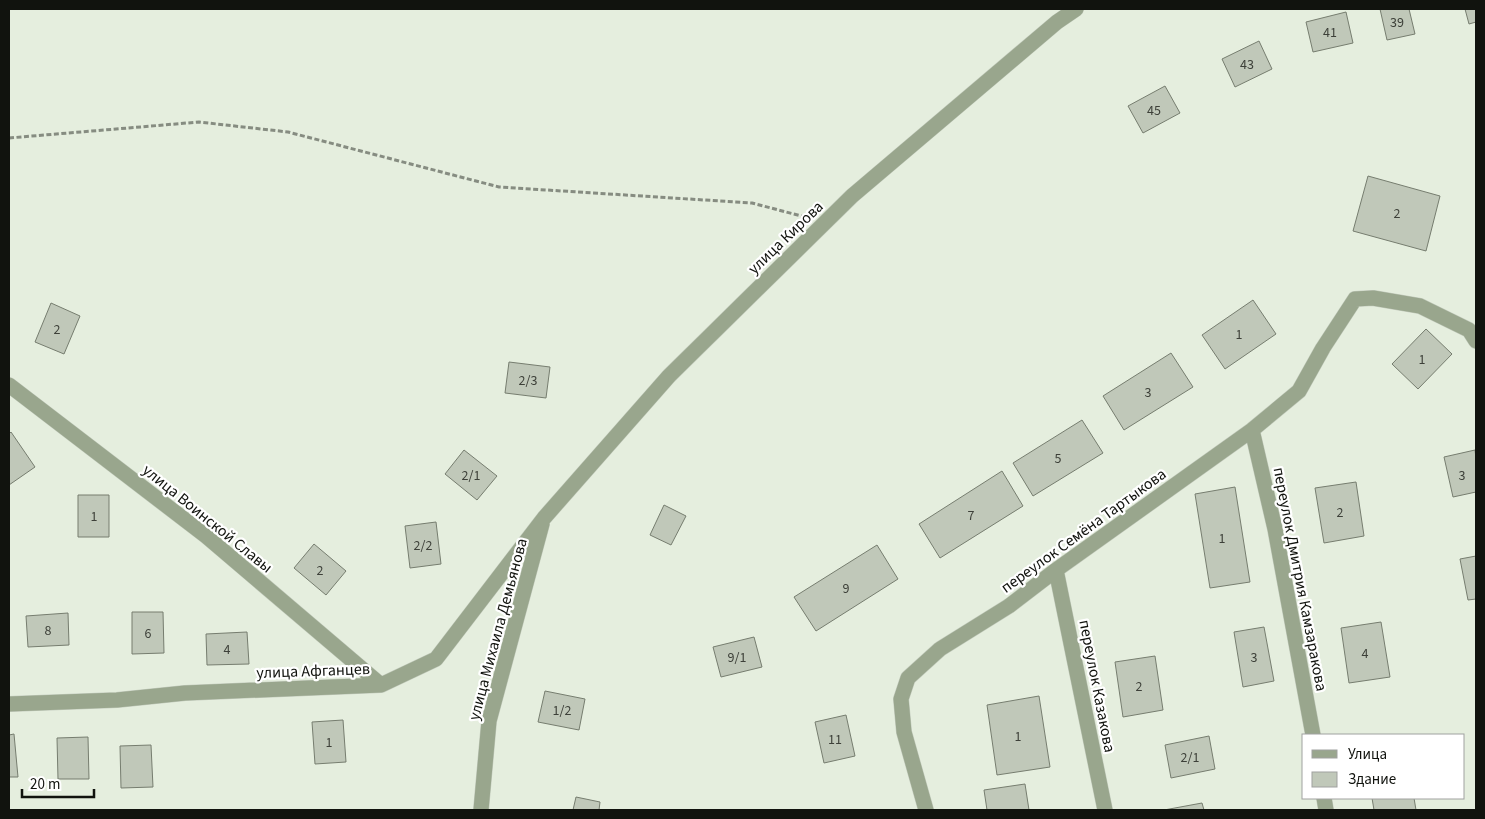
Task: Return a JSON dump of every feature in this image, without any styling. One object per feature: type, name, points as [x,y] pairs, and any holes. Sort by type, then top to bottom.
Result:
[{"type":"street","name":"улица Кирова","points":[[544,518],[669,376],[826,222],[867,183],[1057,22],[1076,9]]},
{"type":"street","name":"переулок Семёна Тартыкова","points":[[926,810],[904,732],[901,699],[908,678],[940,649],[1009,606],[1056,570],[1252,430],[1299,391],[1354,299],[1373,298],[1420,306],[1469,330],[1476,341]]},
{"type":"street","name":"улица Воинской Славы","points":[[9,385],[206,536],[381,685]]},
{"type":"street","name":"переулок Дмитрия Камзаракова","points":[[1252,430],[1275,529],[1313,734]]},
{"type":"street","name":"улица Афганцев","points":[[9,704],[117,700],[185,693],[381,685],[436,659],[544,518]]},
{"type":"street","name":"улица Михаила Демьянова","points":[[481,810],[489,721],[544,518]]},
{"type":"street","name":"переулок Казакова","points":[[1056,570],[1105,810]]},
{"type":"path","points":[[9,138],[199,122],[209,123],[288,132],[499,187],[752,203],[826,222]]},
{"type":"building","points":[[1380,9],[1409,9],[1415,34],[1387,40]]},
{"type":"building","points":[[1465,9],[1476,9],[1476,22],[1469,24]]},
{"type":"building","points":[[1346,12],[1353,43],[1313,52],[1306,22]]},
{"type":"building","points":[[1259,41],[1272,69],[1235,87],[1222,59]]},
{"type":"building","points":[[1165,86],[1180,113],[1143,133],[1128,106]]},
{"type":"building","points":[[1368,176],[1440,196],[1426,251],[1353,231]]},
{"type":"building","points":[[1253,300],[1276,334],[1225,369],[1202,335]]},
{"type":"building","points":[[51,303],[80,316],[64,354],[35,342]]},
{"type":"building","points":[[1426,329],[1452,354],[1418,389],[1392,364]]},
{"type":"building","points":[[1171,353],[1193,387],[1124,430],[1103,396]]},
{"type":"building","points":[[509,362],[550,367],[546,398],[505,393]]},
{"type":"building","points":[[1082,420],[1103,453],[1033,496],[1013,463]]},
{"type":"building","points":[[11,432],[35,467],[9,485],[9,434]]},
{"type":"building","points":[[464,450],[497,476],[477,500],[445,474]]},
{"type":"building","points":[[1475,450],[1476,492],[1453,497],[1444,457]]},
{"type":"building","points":[[1002,471],[1023,506],[940,558],[919,524]]},
{"type":"building","points":[[1356,482],[1364,536],[1324,543],[1315,488]]},
{"type":"building","points":[[1235,487],[1250,582],[1210,588],[1195,494]]},
{"type":"building","points":[[78,495],[109,495],[109,537],[78,537]]},
{"type":"building","points":[[664,505],[686,516],[671,545],[650,535]]},
{"type":"building","points":[[436,522],[441,564],[410,568],[405,526]]},
{"type":"building","points":[[314,544],[346,571],[326,595],[294,568]]},
{"type":"building","points":[[877,545],[898,579],[816,631],[794,597]]},
{"type":"building","points":[[1476,556],[1476,599],[1468,600],[1460,559]]},
{"type":"building","points":[[132,612],[163,612],[164,653],[132,654]]},
{"type":"building","points":[[68,613],[69,645],[28,647],[26,616]]},
{"type":"building","points":[[1381,622],[1390,677],[1349,683],[1341,628]]},
{"type":"building","points":[[1264,627],[1274,681],[1243,687],[1234,632]]},
{"type":"building","points":[[247,632],[249,664],[207,665],[206,634]]},
{"type":"building","points":[[754,637],[762,667],[721,677],[713,647]]},
{"type":"building","points":[[1155,656],[1163,710],[1123,717],[1115,662]]},
{"type":"building","points":[[545,691],[585,699],[579,730],[538,722]]},
{"type":"building","points":[[1039,696],[1050,767],[997,775],[987,705]]},
{"type":"building","points":[[846,715],[855,756],[824,763],[815,722]]},
{"type":"building","points":[[343,720],[346,762],[315,764],[312,722]]},
{"type":"building","points":[[14,734],[18,777],[9,777],[9,735]]},
{"type":"building","points":[[1209,736],[1215,769],[1171,778],[1165,745]]},
{"type":"building","points":[[88,737],[89,779],[58,779],[57,738]]},
{"type":"building","points":[[151,745],[153,787],[121,788],[120,746]]},
{"type":"building","points":[[1025,784],[1029,810],[987,810],[984,790]]},
{"type":"building","points":[[576,797],[600,802],[599,810],[573,810]]},
{"type":"building","points":[[1372,799],[1414,799],[1416,810],[1374,810]]},
{"type":"building","points":[[1202,803],[1204,810],[1164,810]]}]
